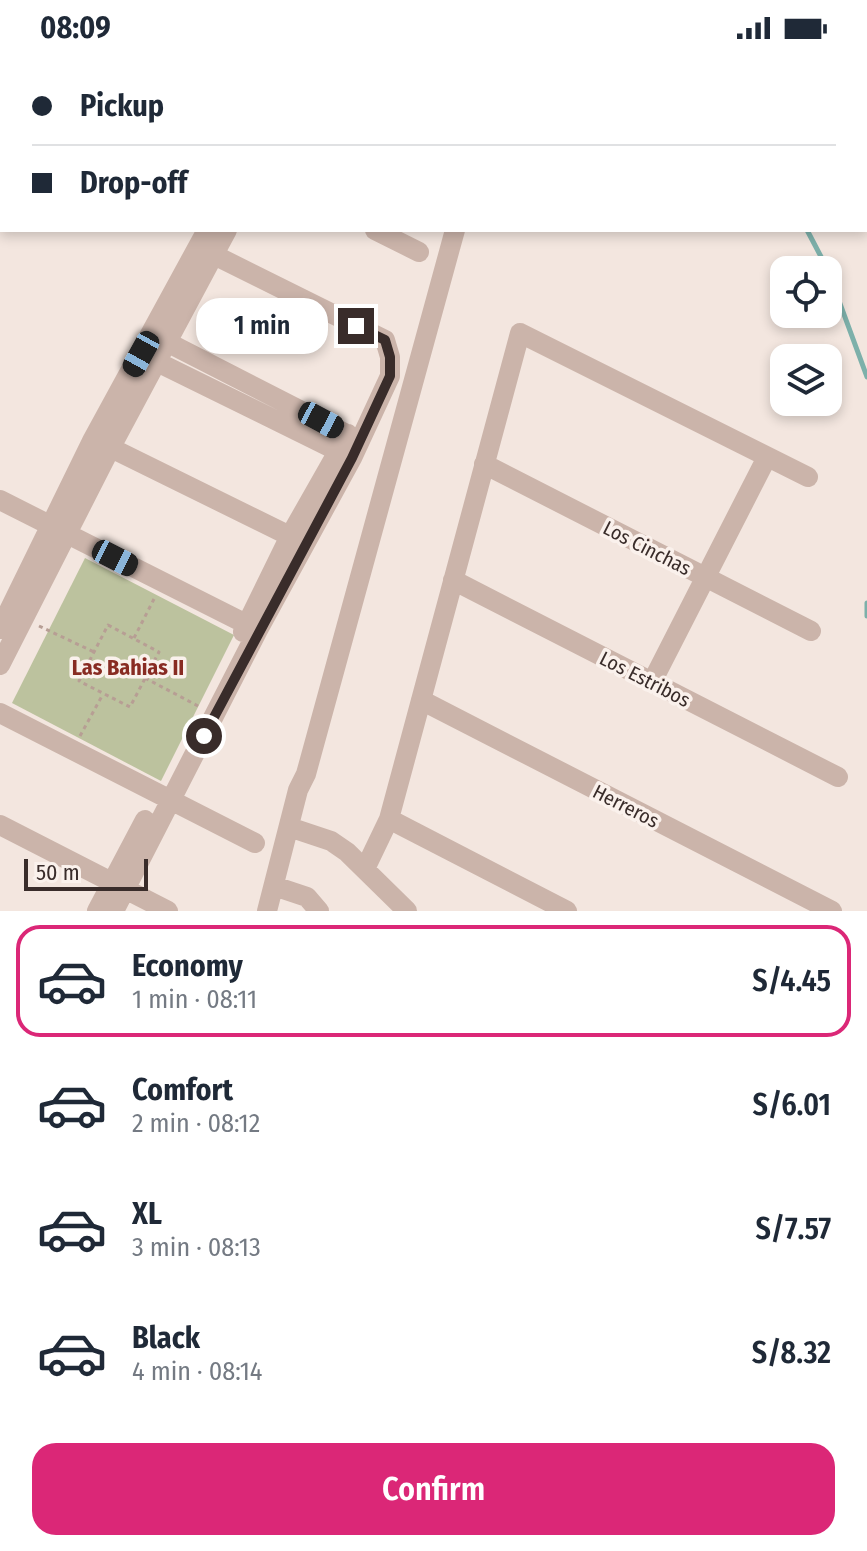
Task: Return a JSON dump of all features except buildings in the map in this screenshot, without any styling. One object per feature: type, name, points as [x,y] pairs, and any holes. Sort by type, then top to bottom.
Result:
[{"type":"street","points":[[0,665],[8,616],[59,530],[207,244],[224,232]]},
{"type":"street","points":[[379,232],[419,252]]},
{"type":"street","points":[[267,911],[278,887],[294,828],[298,790],[306,774],[454,232]]},
{"type":"street","points":[[97,911],[119,886],[298,540],[390,376],[390,357],[385,340],[207,244]]},
{"type":"street","points":[[365,869],[389,819],[520,333],[808,477]]},
{"type":"street","points":[[160,338],[266,392],[350,446]]},
{"type":"street","points":[[149,358],[257,411],[350,446]]},
{"type":"street","points":[[257,411],[266,392]]},
{"type":"street","points":[[102,443],[298,540]]},
{"type":"street","points":[[652,682],[767,457]]},
{"type":"street","name":"Los Cinchas","points":[[484,464],[811,631]]},
{"type":"street","points":[[0,500],[252,627]]},
{"type":"street","name":"Los Estribos","points":[[453,580],[838,777]]},
{"type":"street","name":"Herreros","points":[[421,700],[832,911]]},
{"type":"street","points":[[0,713],[255,843]]},
{"type":"street","points":[[389,819],[567,911]]},
{"type":"street","points":[[0,825],[168,911]]},
{"type":"street","points":[[294,828],[331,841],[365,869],[407,911]]},
{"type":"street","points":[[114,911],[119,886]]},
{"type":"street","points":[[277,911],[278,887]]},
{"type":"street","points":[[278,887],[307,897],[319,911]]},
{"type":"path","points":[[134,638],[163,582]]},
{"type":"path","points":[[8,616],[94,652]]},
{"type":"path","points":[[108,625],[159,652],[130,707],[79,681],[94,652],[108,625]]},
{"type":"path","points":[[145,678],[210,712]]},
{"type":"path","points":[[73,750],[103,694]]},
{"type":"green space","points":[[85,558],[234,635],[161,781],[12,703]]},
{"type":"waterway","points":[[808,232],[821,256]]},
{"type":"waterway","points":[[842,309],[867,377]]},
{"type":"waterway","points":[[867,603],[867,616]]},
{"type":"district","name":"Las Bahias II","points":[[128,667]]},
{"type":"route","points":[[204,736],[352,458],[390,376],[390,357],[385,340],[356,326]]}]
